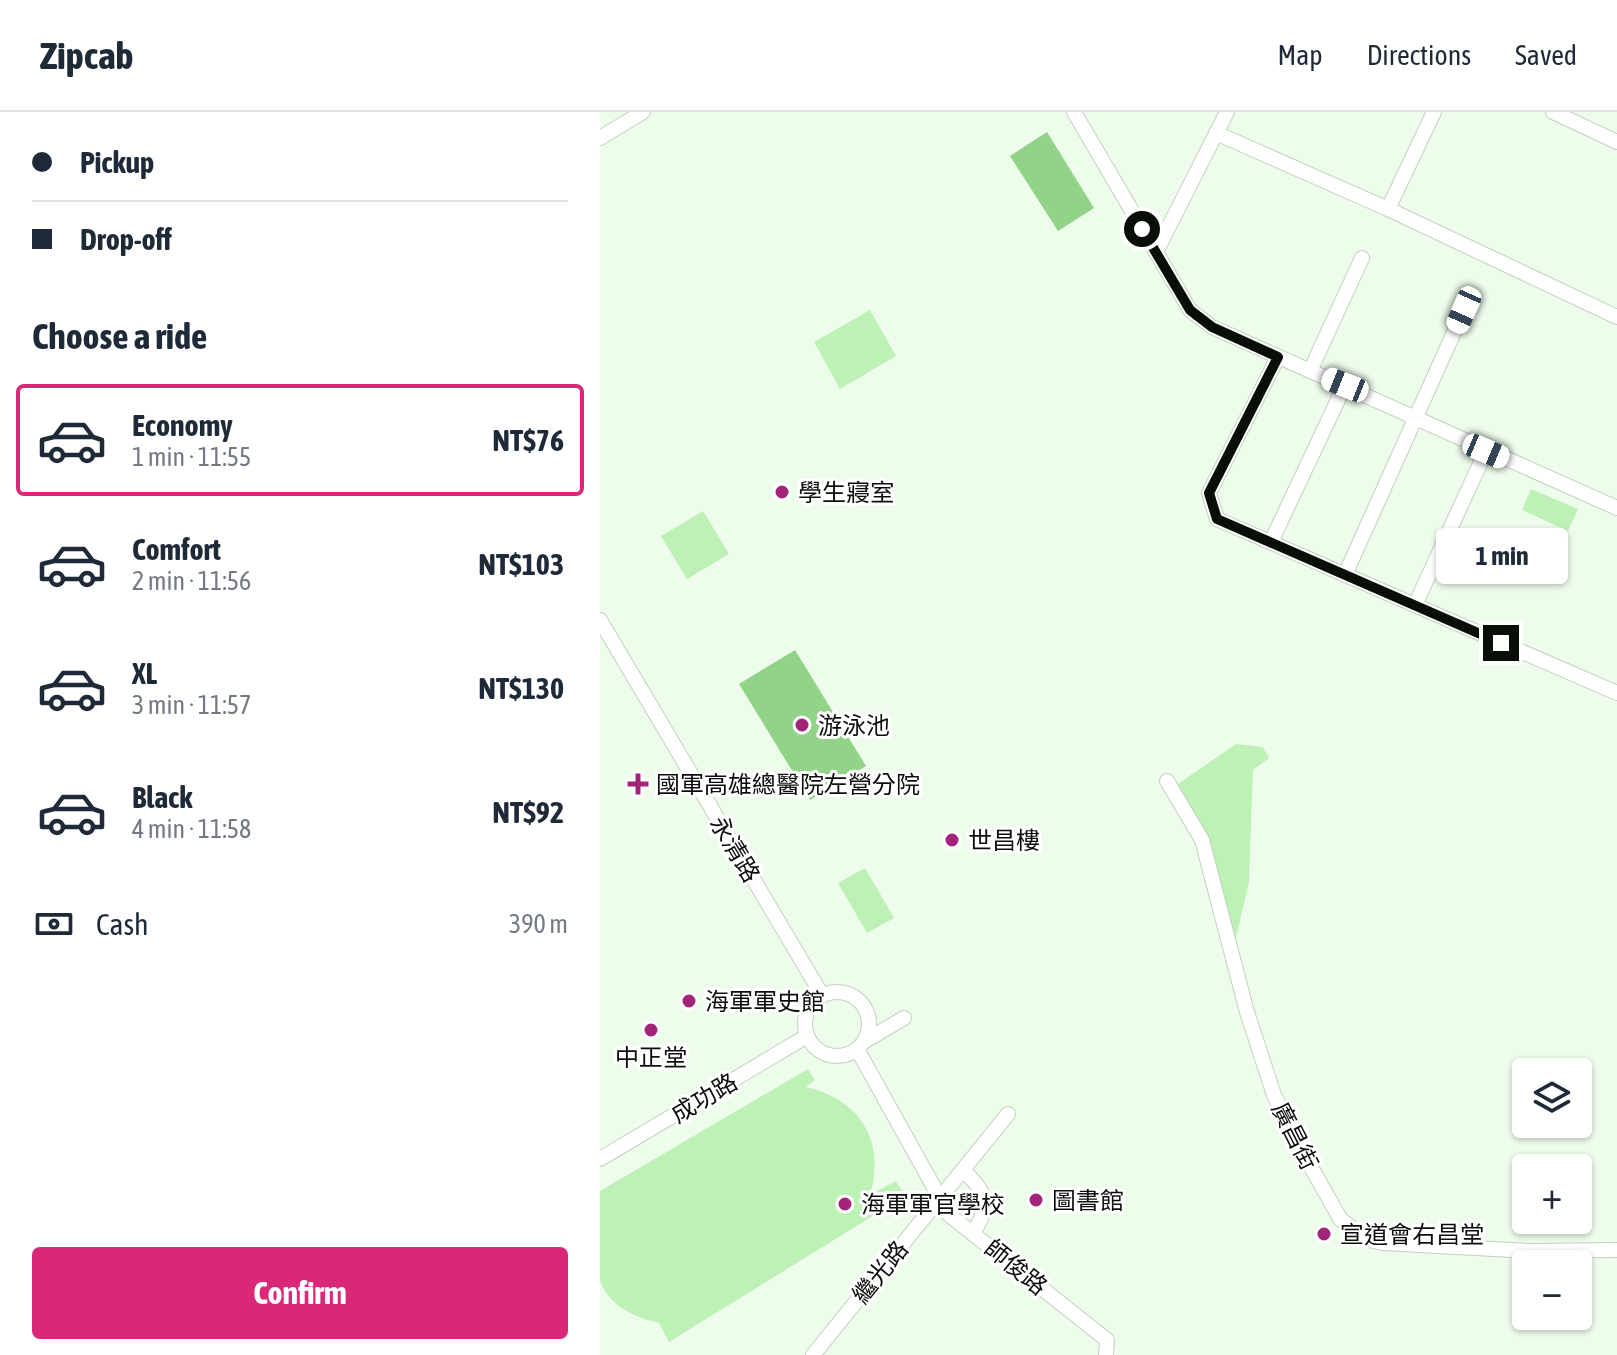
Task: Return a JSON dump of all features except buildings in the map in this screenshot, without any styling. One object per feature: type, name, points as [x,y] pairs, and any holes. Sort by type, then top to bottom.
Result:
[{"type":"street","points":[[600,138],[643,112]]},
{"type":"street","points":[[1074,112],[1190,310],[1212,327],[1617,508]]},
{"type":"street","points":[[1156,252],[1227,112]]},
{"type":"street","points":[[1388,209],[1434,112]]},
{"type":"street","points":[[1553,112],[1617,142]]},
{"type":"street","points":[[1216,133],[1388,209],[1617,317]]},
{"type":"street","points":[[1310,371],[1362,258]]},
{"type":"street","points":[[1345,575],[1464,310]]},
{"type":"street","points":[[1278,357],[1209,493],[1217,519],[1617,693]]},
{"type":"street","points":[[1271,542],[1345,385]]},
{"type":"street","points":[[1415,605],[1486,451]]},
{"type":"street","name":"永清路","points":[[600,620],[822,995]]},
{"type":"street","name":"廣昌街","points":[[1167,781],[1202,840],[1247,1012],[1272,1091],[1341,1220],[1369,1240],[1383,1243],[1530,1251],[1617,1250]]},
{"type":"street","points":[[861,1045],[869,1021],[861,1002],[843,992],[822,995],[814,1001],[805,1017],[807,1036],[820,1051],[829,1055],[839,1056],[861,1045],[904,1018]]},
{"type":"street","name":"成功路","points":[[600,1159],[807,1036]]},
{"type":"street","name":"師俊路","points":[[861,1045],[940,1198],[943,1210],[1107,1340],[1106,1355]]},
{"type":"street","name":"繼光路","points":[[813,1355],[1008,1114]]},
{"type":"street","points":[[963,1170],[983,1190],[986,1211],[973,1234]]},
{"type":"shaded area","points":[[1047,132],[1094,208],[1058,231],[1010,156]]},
{"type":"shaded area","points":[[870,310],[896,356],[840,389],[814,342]]},
{"type":"shaded area","points":[[1531,489],[1578,509],[1568,531],[1522,510]]},
{"type":"shaded area","points":[[703,511],[729,554],[687,579],[661,536]]},
{"type":"shaded area","name":"游泳池","points":[[795,650],[866,766],[810,800],[739,684]]},
{"type":"shaded area","points":[[1236,744],[1263,747],[1269,758],[1253,770],[1249,882],[1234,946],[1175,786]]},
{"type":"shaded area","points":[[865,868],[894,918],[867,933],[838,883]]},
{"type":"shaded area","points":[[808,1069],[815,1080],[806,1087],[841,1101],[864,1125],[874,1157],[870,1195],[896,1181],[905,1196],[669,1342],[659,1323],[624,1309],[604,1289],[600,1280],[600,1191]]},
{"type":"place","name":"學生寢室","points":[[782,492]]},
{"type":"place","name":"游泳池","points":[[802,725]]},
{"type":"place","name":"國軍高雄總醫院左營分院","points":[[638,784]]},
{"type":"place","name":"世昌樓","points":[[952,840]]},
{"type":"place","name":"海軍軍史館","points":[[689,1001]]},
{"type":"place","name":"中正堂","points":[[651,1030]]},
{"type":"place","name":"圖書館","points":[[1036,1200]]},
{"type":"place","name":"海軍軍官學校","points":[[845,1204]]},
{"type":"place","name":"宣道會右昌堂","points":[[1324,1234]]},
{"type":"route","points":[[1142,229],[1190,310],[1212,327],[1278,357],[1209,493],[1217,519],[1501,643]]}]
